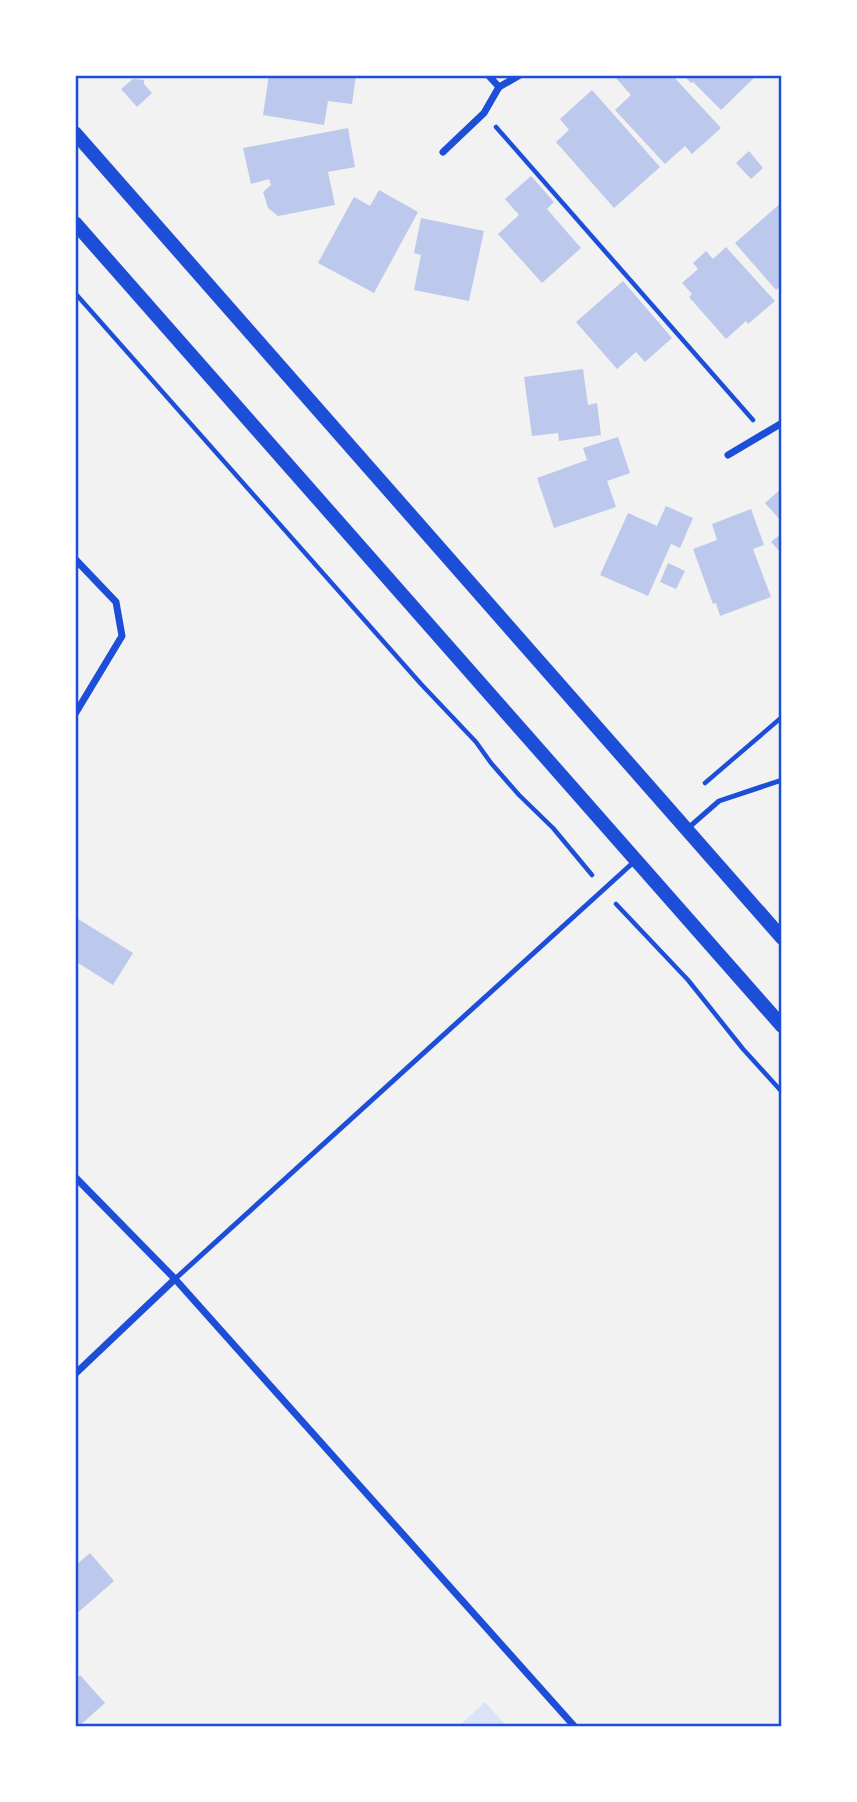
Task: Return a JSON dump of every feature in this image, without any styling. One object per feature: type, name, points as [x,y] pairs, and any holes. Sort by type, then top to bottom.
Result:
[{"type":"main road","points":[[75,133],[782,938]]},
{"type":"main road","points":[[75,223],[782,1026]]},
{"type":"street","points":[[488,75],[499,87]]},
{"type":"street","points":[[443,152],[484,113],[499,87],[520,75]]},
{"type":"street","points":[[728,455],[782,423]]},
{"type":"street","points":[[75,559],[116,602],[122,636],[75,714]]},
{"type":"street","points":[[75,1177],[175,1279],[575,1727]]},
{"type":"street","points":[[75,1374],[175,1279]]},
{"type":"lane","points":[[687,829],[719,801],[782,780]]},
{"type":"lane","points":[[175,1279],[636,860]]},
{"type":"path","points":[[484,113],[765,433]]},
{"type":"path","points":[[75,293],[421,684],[476,742],[514,790],[553,828],[626,916],[688,980],[743,1049],[782,1092]]},
{"type":"path","points":[[705,783],[782,717]]},
{"type":"shaded area","points":[[485,1702],[507,1727],[458,1727]]},
{"type":"building","points":[[269,75],[356,75],[352,104],[328,101],[324,125],[263,115]]},
{"type":"building","points":[[618,75],[672,75],[721,128],[692,154],[685,146],[665,164],[615,110],[631,95],[616,78]]},
{"type":"building","points":[[683,75],[757,75],[721,110]]},
{"type":"building","points":[[133,79],[144,80],[152,93],[137,107],[121,89]]},
{"type":"building","points":[[592,90],[660,167],[614,208],[556,142],[569,130],[560,119]]},
{"type":"building","points":[[348,128],[355,167],[328,172],[335,205],[278,216],[268,208],[263,192],[271,185],[269,179],[251,184],[243,148]]},
{"type":"building","points":[[749,151],[763,168],[751,179],[736,163]]},
{"type":"building","points":[[531,176],[554,202],[547,209],[581,248],[542,283],[498,234],[519,215],[505,199]]},
{"type":"building","points":[[379,190],[418,212],[374,293],[318,263],[354,197],[370,206]]},
{"type":"building","points":[[782,202],[782,285],[776,290],[735,243]]},
{"type":"building","points":[[421,218],[484,231],[469,301],[414,290],[421,255],[414,253]]},
{"type":"building","points":[[726,247],[775,301],[726,339],[689,297],[692,294],[682,283],[698,269],[693,263],[706,251],[713,259]]},
{"type":"building","points":[[623,281],[672,338],[645,362],[636,352],[617,369],[576,322]]},
{"type":"building","points":[[583,369],[588,405],[597,403],[601,435],[559,441],[558,433],[532,436],[524,377]]},
{"type":"building","points":[[618,437],[630,473],[607,481],[616,507],[554,528],[537,478],[587,460],[583,448]]},
{"type":"building","points":[[782,488],[782,522],[765,503]]},
{"type":"building","points":[[666,506],[693,518],[680,548],[671,544],[648,596],[600,575],[628,513],[657,526]]},
{"type":"building","points":[[751,509],[764,545],[753,549],[771,597],[720,616],[693,549],[717,540],[712,524]]},
{"type":"building","points":[[782,533],[782,554],[771,542]]},
{"type":"building","points":[[668,563],[685,571],[676,589],[660,582]]},
{"type":"building","points":[[75,917],[133,953],[113,985],[75,961]]},
{"type":"building","points":[[90,1553],[114,1581],[75,1615],[75,1566]]},
{"type":"building","points":[[80,1675],[105,1703],[75,1727],[75,1679]]}]
